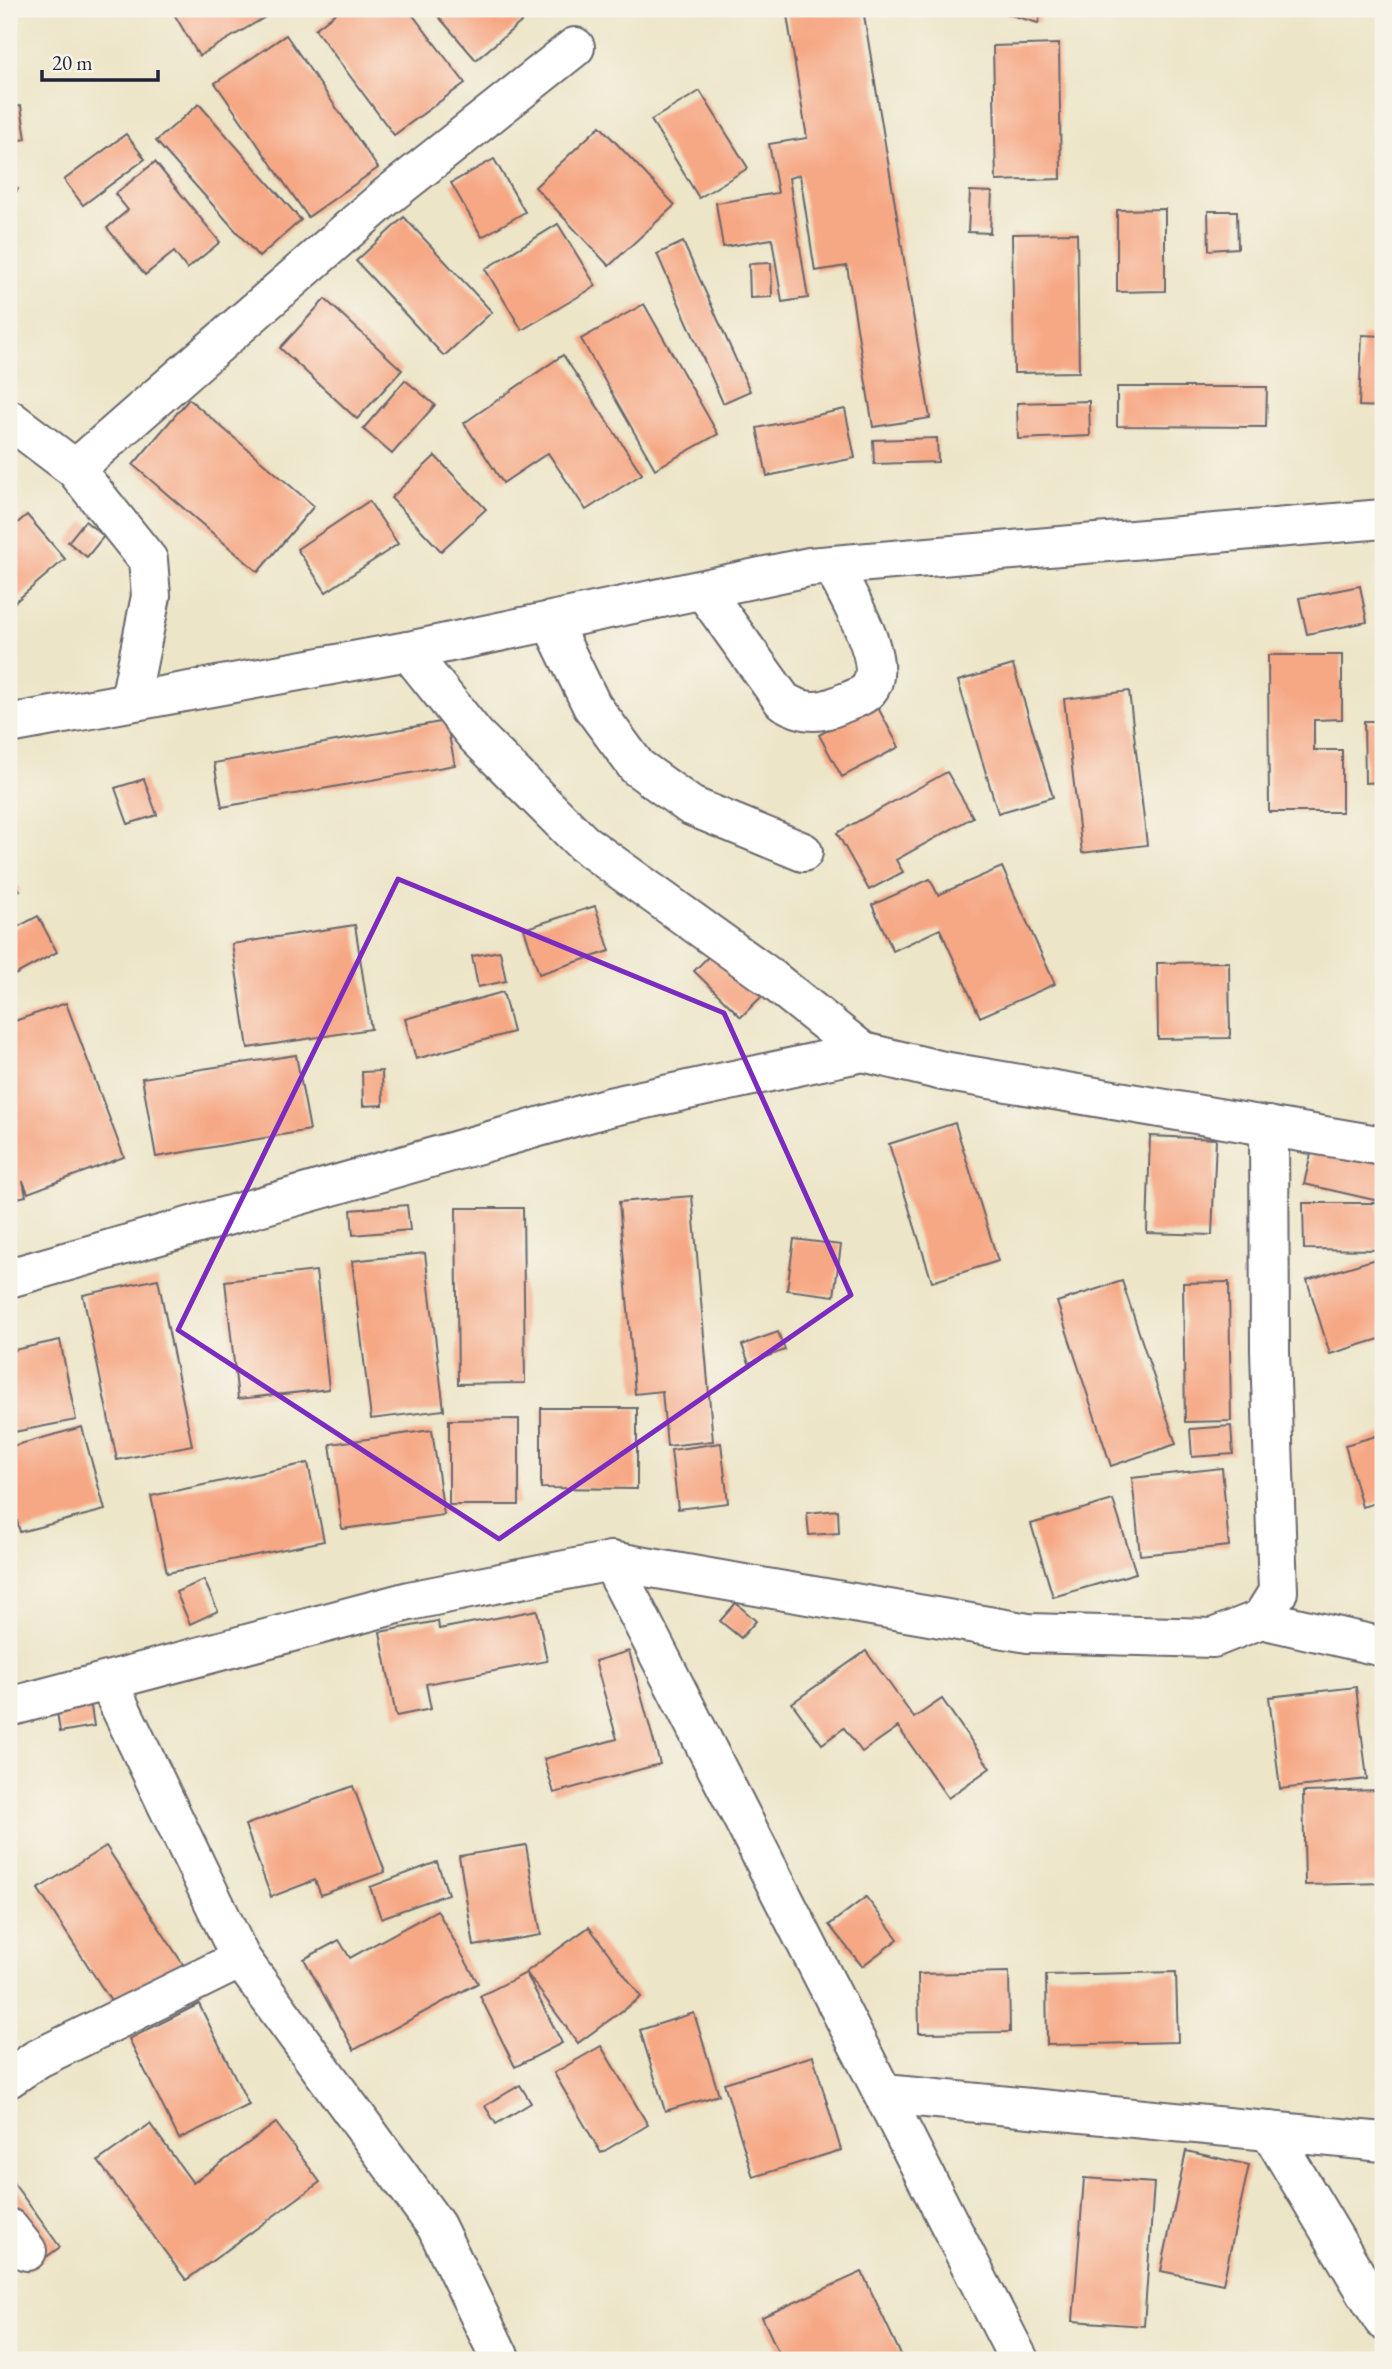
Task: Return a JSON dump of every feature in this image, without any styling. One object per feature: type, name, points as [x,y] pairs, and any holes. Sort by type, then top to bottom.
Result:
[{"type":"street","points":[[75,470],[386,197],[575,47]]},
{"type":"street","points":[[9,419],[75,470],[148,560],[151,596],[130,700]]},
{"type":"street","points":[[9,724],[408,651],[810,567],[1383,519]]},
{"type":"street","points":[[703,590],[783,701],[799,711],[824,712],[866,693],[875,679],[876,658],[833,566]]},
{"type":"street","points":[[551,622],[592,706],[637,767],[691,806],[803,852]]},
{"type":"street","points":[[408,651],[476,736],[583,843],[768,976],[863,1052],[943,1071],[1383,1146]]},
{"type":"street","points":[[9,1278],[609,1107],[863,1052]]},
{"type":"street","points":[[1261,1619],[1278,1592],[1270,1351],[1269,1126]]},
{"type":"street","points":[[611,1561],[1020,2360]]},
{"type":"street","points":[[9,1707],[408,1601],[611,1561],[1028,1633],[1213,1638],[1261,1619],[1383,1647]]},
{"type":"street","points":[[107,1682],[241,1959],[436,2226],[501,2360]]},
{"type":"street","points":[[9,2078],[37,2059],[241,1959]]},
{"type":"street","points":[[886,2094],[1383,2142]]},
{"type":"street","points":[[1270,2131],[1383,2320]]},
{"type":"highlighted area","points":[[398,879],[724,1013],[851,1295],[499,1539],[178,1330]]},
{"type":"building","points":[[171,9],[279,9],[199,56]]},
{"type":"building","points":[[341,9],[408,9],[465,83],[394,135],[315,29]]},
{"type":"building","points":[[432,9],[528,9],[532,13],[476,60]]},
{"type":"building","points":[[786,9],[863,9],[930,418],[873,427],[847,266],[815,271],[800,175],[789,178],[808,298],[782,302],[772,239],[723,247],[716,203],[778,193],[769,144],[807,138]]},
{"type":"building","points":[[990,9],[1043,9],[1038,23]]},
{"type":"building","points":[[286,35],[378,168],[308,217],[215,83]]},
{"type":"building","points":[[1059,44],[1061,179],[996,181],[993,46]]},
{"type":"building","points":[[700,91],[748,168],[699,198],[651,120]]},
{"type":"building","points":[[199,104],[301,220],[259,257],[156,141]]},
{"type":"building","points":[[21,106],[26,139],[9,142],[9,107]]},
{"type":"building","points":[[600,126],[675,205],[609,266],[535,187]]},
{"type":"building","points":[[126,134],[145,159],[83,205],[64,180]]},
{"type":"building","points":[[494,159],[525,212],[482,237],[451,183]]},
{"type":"building","points":[[155,162],[220,242],[187,269],[174,252],[145,275],[107,228],[128,210],[115,194]]},
{"type":"building","points":[[9,182],[18,189],[9,202]]},
{"type":"building","points":[[970,191],[992,192],[990,233],[968,232]]},
{"type":"building","points":[[1165,209],[1165,291],[1117,292],[1117,210]]},
{"type":"building","points":[[1208,211],[1237,211],[1238,248],[1209,250]]},
{"type":"building","points":[[404,217],[492,312],[444,356],[356,261]]},
{"type":"building","points":[[558,224],[596,286],[522,330],[485,269]]},
{"type":"building","points":[[1077,233],[1079,372],[1014,373],[1012,234]]},
{"type":"building","points":[[683,242],[750,391],[723,403],[657,254]]},
{"type":"building","points":[[771,263],[772,297],[750,298],[749,264]]},
{"type":"building","points":[[325,299],[402,370],[357,419],[280,348]]},
{"type":"building","points":[[644,304],[718,434],[655,469],[581,339]]},
{"type":"building","points":[[1362,335],[1383,336],[1383,407],[1359,406]]},
{"type":"building","points":[[563,355],[642,474],[586,510],[548,453],[503,483],[464,423]]},
{"type":"building","points":[[405,380],[435,405],[392,454],[363,429]]},
{"type":"building","points":[[1117,387],[1267,387],[1266,427],[1117,426]]},
{"type":"building","points":[[189,399],[314,506],[258,572],[133,465]]},
{"type":"building","points":[[1089,401],[1090,436],[1018,439],[1017,403]]},
{"type":"building","points":[[845,409],[855,458],[767,476],[757,428]]},
{"type":"building","points":[[937,438],[938,462],[874,464],[873,440]]},
{"type":"building","points":[[435,456],[486,509],[441,551],[391,498]]},
{"type":"building","points":[[369,501],[398,544],[326,592],[297,549]]},
{"type":"building","points":[[27,515],[65,559],[15,602],[9,595],[9,530]]},
{"type":"building","points":[[85,521],[104,536],[87,557],[68,542]]},
{"type":"building","points":[[1360,586],[1367,622],[1307,634],[1299,598]]},
{"type":"building","points":[[1268,655],[1342,655],[1342,719],[1314,720],[1314,750],[1342,750],[1342,812],[1269,812]]},
{"type":"building","points":[[1013,665],[1053,797],[998,813],[958,681]]},
{"type":"building","points":[[1129,691],[1147,845],[1082,853],[1064,699]]},
{"type":"building","points":[[876,704],[899,747],[842,777],[819,735]]},
{"type":"building","points":[[446,721],[455,765],[222,807],[214,763]]},
{"type":"building","points":[[1364,721],[1383,721],[1383,782],[1365,783]]},
{"type":"building","points":[[947,772],[973,817],[896,860],[903,872],[869,890],[837,833]]},
{"type":"building","points":[[144,779],[157,815],[128,824],[115,788]]},
{"type":"building","points":[[1002,867],[1055,984],[980,1017],[940,929],[893,951],[872,905],[930,879],[938,895]]},
{"type":"building","points":[[9,871],[20,890],[9,896]]},
{"type":"building","points":[[595,906],[610,951],[539,974],[524,929]]},
{"type":"building","points":[[38,916],[57,952],[9,978],[9,925],[12,930]]},
{"type":"building","points":[[355,925],[371,1029],[248,1048],[232,944]]},
{"type":"building","points":[[718,947],[765,993],[741,1017],[694,971]]},
{"type":"building","points":[[500,951],[506,981],[478,987],[472,956]]},
{"type":"building","points":[[1229,962],[1230,1038],[1158,1039],[1157,963]]},
{"type":"building","points":[[503,992],[513,1032],[416,1059],[405,1019]]},
{"type":"building","points":[[66,1003],[124,1157],[28,1193],[23,1181],[26,1196],[9,1200],[9,1164],[16,1163],[9,1143],[9,1023]]},
{"type":"building","points":[[296,1055],[310,1130],[156,1157],[142,1078]]},
{"type":"building","points":[[382,1071],[383,1105],[363,1106],[362,1072]]},
{"type":"building","points":[[955,1123],[998,1261],[932,1282],[889,1144]]},
{"type":"building","points":[[1150,1136],[1216,1139],[1212,1235],[1147,1233]]},
{"type":"building","points":[[1314,1141],[1383,1158],[1383,1202],[1304,1184]]},
{"type":"building","points":[[692,1196],[713,1441],[667,1446],[662,1391],[635,1394],[619,1202]]},
{"type":"building","points":[[1303,1203],[1379,1203],[1379,1250],[1304,1249]]},
{"type":"building","points":[[407,1205],[410,1230],[353,1235],[351,1210]]},
{"type":"building","points":[[456,1208],[523,1208],[525,1383],[458,1384]]},
{"type":"building","points":[[794,1239],[841,1245],[834,1296],[787,1290]]},
{"type":"building","points":[[425,1253],[444,1410],[371,1419],[352,1261]]},
{"type":"building","points":[[1379,1258],[1383,1271],[1383,1338],[1330,1354],[1307,1280]]},
{"type":"building","points":[[316,1271],[329,1389],[238,1399],[225,1281]]},
{"type":"building","points":[[158,1279],[192,1445],[117,1460],[83,1295]]},
{"type":"building","points":[[1122,1281],[1176,1444],[1111,1466],[1057,1302]]},
{"type":"building","points":[[1229,1282],[1231,1421],[1185,1422],[1183,1283]]},
{"type":"building","points":[[778,1332],[785,1350],[749,1363],[742,1345]]},
{"type":"building","points":[[60,1340],[76,1420],[9,1433],[9,1351]]},
{"type":"building","points":[[541,1408],[637,1408],[637,1489],[541,1488]]},
{"type":"building","points":[[519,1419],[519,1505],[449,1505],[449,1420]]},
{"type":"building","points":[[1231,1426],[1233,1454],[1192,1457],[1190,1429]]},
{"type":"building","points":[[82,1427],[105,1510],[20,1532],[9,1491],[9,1447]]},
{"type":"building","points":[[432,1430],[444,1515],[342,1529],[330,1444]]},
{"type":"building","points":[[1383,1434],[1383,1501],[1362,1507],[1345,1445]]},
{"type":"building","points":[[721,1443],[728,1503],[678,1509],[671,1450]]},
{"type":"building","points":[[308,1463],[324,1541],[167,1573],[151,1496]]},
{"type":"building","points":[[1222,1468],[1229,1546],[1140,1555],[1132,1478]]},
{"type":"building","points":[[1113,1500],[1136,1573],[1053,1597],[1031,1524]]},
{"type":"building","points":[[838,1510],[839,1533],[809,1535],[807,1513]]},
{"type":"building","points":[[204,1580],[218,1611],[190,1624],[176,1592]]},
{"type":"building","points":[[736,1603],[756,1621],[741,1638],[720,1621]]},
{"type":"building","points":[[537,1610],[547,1661],[426,1684],[431,1709],[396,1716],[380,1632],[438,1621],[439,1629]]},
{"type":"building","points":[[629,1651],[660,1764],[554,1793],[544,1759],[617,1739],[595,1661]]},
{"type":"building","points":[[866,1651],[914,1718],[942,1699],[990,1768],[948,1798],[898,1727],[862,1752],[844,1728],[822,1744],[792,1703]]},
{"type":"building","points":[[1356,1687],[1367,1779],[1280,1789],[1269,1697]]},
{"type":"building","points":[[90,1700],[94,1726],[60,1732],[56,1705]]},
{"type":"building","points":[[353,1786],[385,1872],[321,1895],[315,1880],[271,1897],[245,1825]]},
{"type":"building","points":[[1383,1790],[1383,1883],[1305,1885],[1303,1792]]},
{"type":"building","points":[[526,1845],[541,1935],[474,1946],[459,1856]]},
{"type":"building","points":[[106,1846],[186,1969],[118,2012],[38,1889]]},
{"type":"building","points":[[437,1862],[448,1894],[381,1918],[370,1887]]},
{"type":"building","points":[[866,1897],[898,1939],[862,1966],[829,1925]]},
{"type":"building","points":[[437,1910],[478,1983],[354,2050],[304,1959],[339,1940],[350,1958]]},
{"type":"building","points":[[589,1927],[641,1997],[578,2043],[526,1972]]},
{"type":"building","points":[[1009,1972],[1010,2032],[919,2033],[918,1974]]},
{"type":"building","points":[[1176,1972],[1178,2042],[1047,2045],[1046,1975]]},
{"type":"building","points":[[526,1973],[562,2043],[515,2067],[480,1996]]},
{"type":"building","points":[[199,2004],[249,2105],[179,2139],[129,2039]]},
{"type":"building","points":[[694,2013],[719,2095],[665,2111],[640,2030]]},
{"type":"building","points":[[601,2046],[648,2125],[601,2153],[554,2073]]},
{"type":"building","points":[[813,2056],[841,2150],[753,2177],[724,2083]]},
{"type":"building","points":[[520,2085],[531,2103],[496,2124],[485,2106]]},
{"type":"building","points":[[276,2123],[320,2182],[186,2280],[98,2161],[150,2124],[193,2183]]},
{"type":"building","points":[[1186,2151],[1249,2165],[1223,2284],[1161,2271]]},
{"type":"building","points":[[9,2177],[60,2247],[27,2271],[18,2259],[9,2270]]},
{"type":"building","points":[[1084,2178],[1154,2183],[1144,2326],[1073,2321]]},
{"type":"building","points":[[862,2272],[901,2355],[889,2360],[782,2360],[762,2317]]}]
